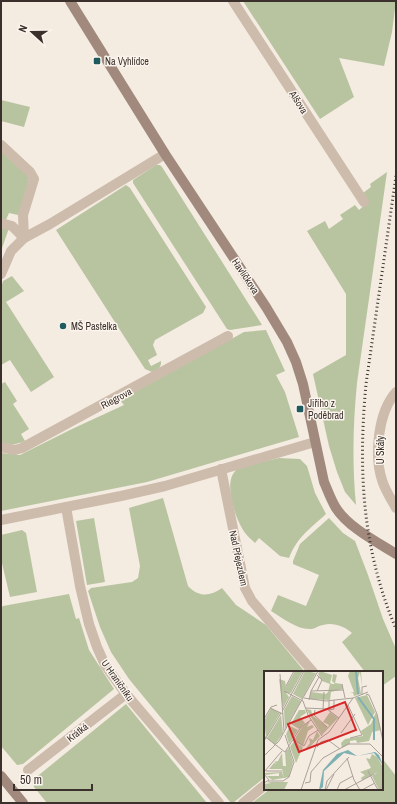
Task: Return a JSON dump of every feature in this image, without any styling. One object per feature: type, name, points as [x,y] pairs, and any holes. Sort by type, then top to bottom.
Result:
[{"type":"street","name":"Havlíčkova","points":[[70,1],[165,154],[266,307],[287,342],[296,362],[303,384],[324,482],[329,496],[337,510],[353,525],[396,554]]},
{"type":"street","name":"Alšova","points":[[234,1],[364,202]]},
{"type":"street","points":[[1,145],[30,172],[34,179],[23,215],[24,238]]},
{"type":"street","points":[[1,274],[11,251],[24,238],[50,224],[165,154]]},
{"type":"street","points":[[1,223],[12,226],[24,238]]},
{"type":"street","name":"Riegrova","points":[[1,447],[15,450],[22,448],[228,336]]},
{"type":"street","name":"U Skály","points":[[396,392],[392,396],[380,428],[378,444],[382,479],[396,508]]},
{"type":"street","points":[[1,520],[158,488],[315,442]]},
{"type":"street","name":"Nad Přejezdem","points":[[221,469],[245,588],[252,601],[312,671]]},
{"type":"street","name":"U Hraničníku","points":[[66,507],[80,587],[89,624],[105,665],[126,694],[219,803]]},
{"type":"street","name":"Krátká","points":[[28,770],[126,694]]},
{"type":"street","points":[[1,776],[23,803]]},
{"type":"street","points":[[243,803],[264,786]]},
{"type":"green space","points":[[243,1],[396,1],[392,32],[384,66],[339,58],[354,97],[320,119]]},
{"type":"green space","points":[[1,100],[30,107],[24,127],[1,121]]},
{"type":"green space","points":[[1,149],[28,175],[29,184],[18,215],[9,213],[5,222],[1,221]]},
{"type":"green space","points":[[156,165],[160,165],[162,167],[262,325],[230,330],[227,329],[133,183],[133,180]]},
{"type":"green space","points":[[387,172],[357,383],[354,444],[356,505],[345,492],[337,472],[329,446],[313,374],[346,355],[346,294],[307,231],[325,221],[329,229],[343,219],[340,215],[355,205],[359,210],[368,202],[363,193],[371,187],[370,184]]},
{"type":"green space","points":[[126,185],[130,188],[206,307],[203,313],[155,340],[153,345],[157,355],[148,360],[151,366],[161,361],[161,364],[159,369],[152,372],[145,369],[56,230]]},
{"type":"green space","points":[[1,226],[9,228],[1,251]]},
{"type":"green space","points":[[12,276],[24,291],[6,302],[54,377],[31,392],[10,360],[1,365],[1,288],[3,281]]},
{"type":"green space","points":[[266,330],[285,371],[276,375],[285,392],[299,437],[147,482],[1,511],[1,453],[20,455],[124,405],[120,400],[244,332]]},
{"type":"green space","points":[[5,382],[17,401],[13,404],[29,429],[21,434],[25,441],[16,444],[1,442],[1,384]]},
{"type":"green space","points":[[279,458],[300,459],[307,466],[315,493],[326,514],[300,539],[289,558],[280,556],[259,538],[255,543],[247,535],[242,529],[233,506],[230,489],[232,476],[237,468]]},
{"type":"green space","points":[[163,498],[188,586],[200,594],[213,593],[222,588],[236,605],[266,625],[304,671],[264,671],[264,778],[233,803],[231,803],[129,679],[111,652],[100,627],[88,591],[91,588],[132,582],[138,578],[140,566],[129,508]]},
{"type":"green space","points":[[94,518],[105,582],[87,585],[76,521]]},
{"type":"green space","points":[[329,518],[343,533],[355,541],[383,619],[396,649],[396,676],[383,685],[383,671],[364,671],[342,642],[352,633],[349,631],[338,625],[331,624],[322,625],[312,629],[301,628],[271,611],[278,595],[306,606],[319,575],[293,564],[300,544]]},
{"type":"green space","points":[[22,530],[26,533],[37,592],[10,597],[1,559],[1,535]]},
{"type":"green space","points":[[69,594],[76,619],[79,618],[89,650],[114,689],[23,764],[17,765],[1,746],[1,608],[3,606]]},
{"type":"green space","points":[[126,704],[207,803],[47,803],[34,787],[34,779]]},
{"type":"green space","points":[[383,759],[396,776],[396,803],[252,803],[269,790],[383,790]]},
{"type":"railway","points":[[396,176],[366,384],[363,448],[365,509],[369,539],[376,569],[396,629]]},
{"type":"place","name":"Na Vyhlídce","points":[[97,61]]},
{"type":"place","name":"MŠ Pastelka","points":[[63,326]]},
{"type":"place","name":"Jiřího z Poděbrad","points":[[300,409]]}]
